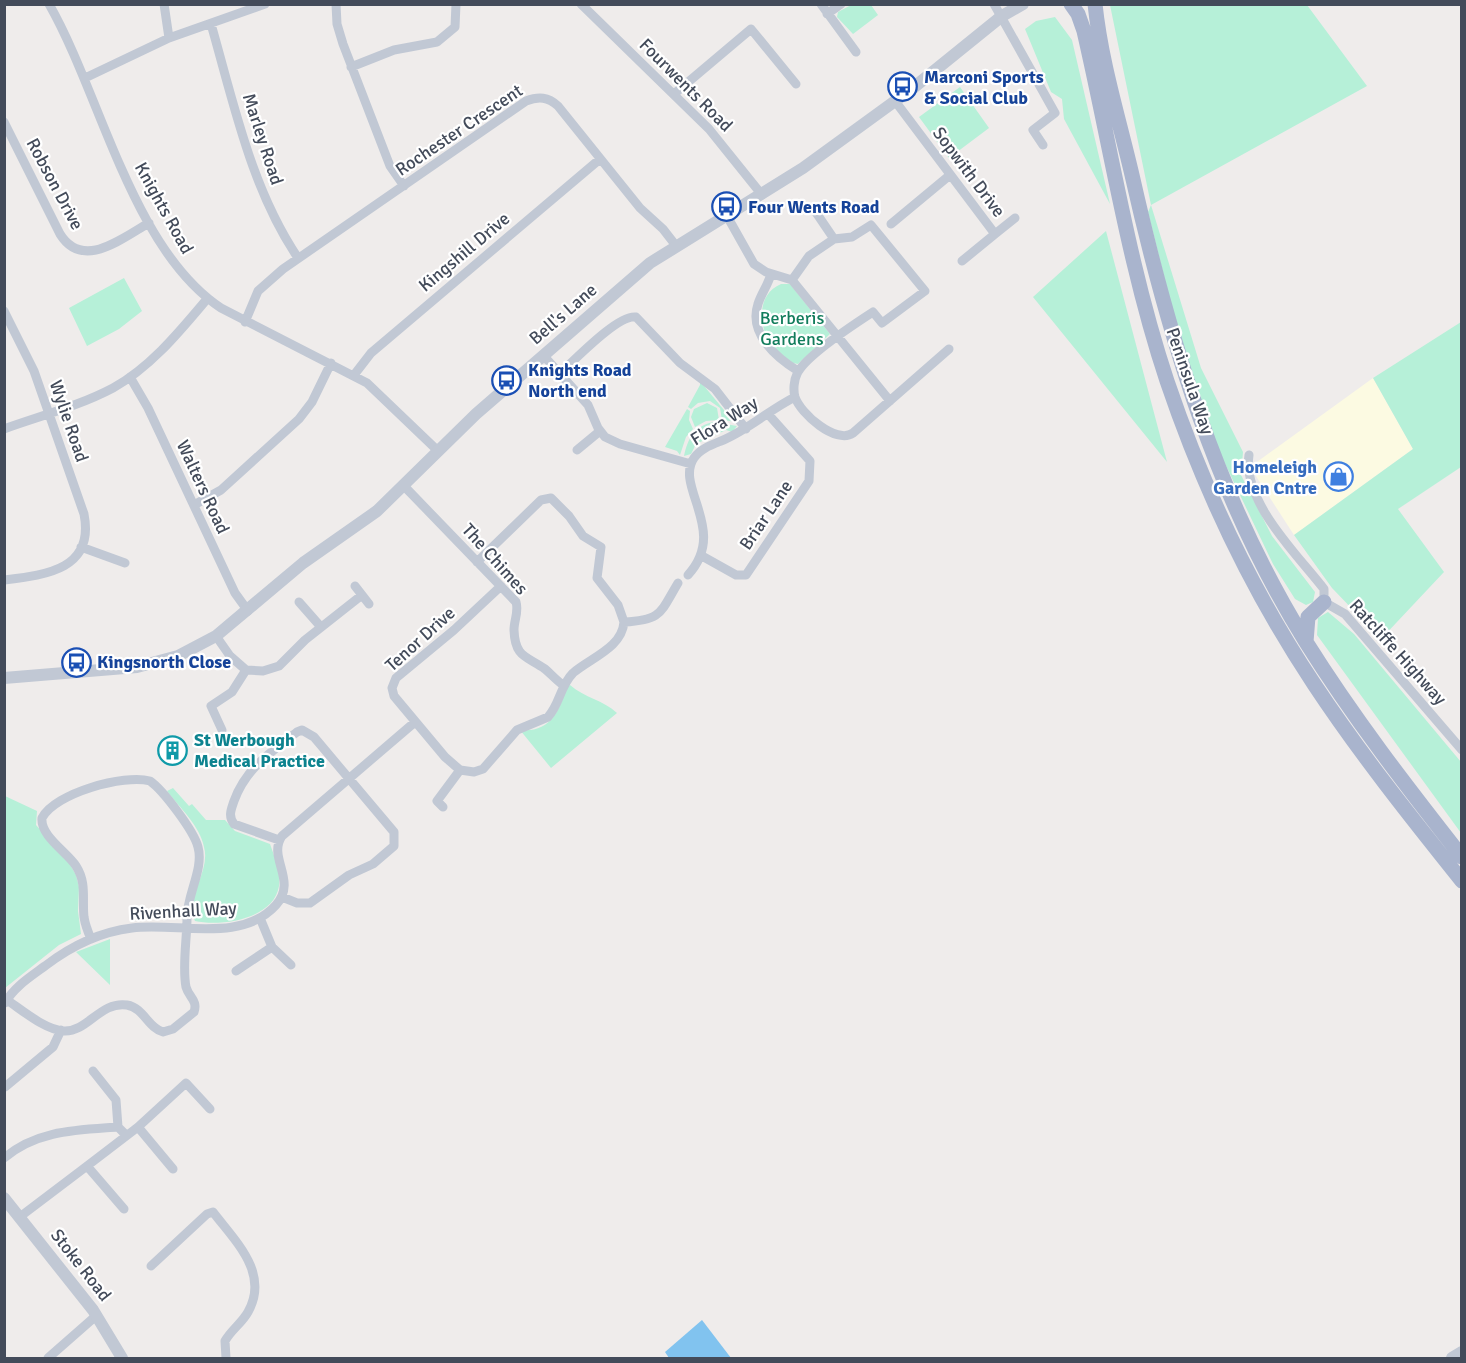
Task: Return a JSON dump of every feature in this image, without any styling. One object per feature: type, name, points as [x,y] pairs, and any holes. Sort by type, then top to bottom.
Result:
[{"type":"main road","name":"Peninsula Way","points":[[1071,4],[1078,14],[1084,31],[1133,259],[1152,330],[1186,435],[1214,502],[1266,605],[1312,682],[1360,751],[1461,881]]},
{"type":"main road","name":"Peninsula Way","points":[[1095,4],[1146,239],[1182,372],[1231,498],[1275,589],[1306,642],[1369,736],[1461,857]]},
{"type":"main road","points":[[1275,589],[1302,610],[1318,606]]},
{"type":"main road","points":[[1306,642],[1306,627],[1318,606]]},
{"type":"street","name":"Knights Road","points":[[49,4],[86,78],[121,166],[149,223],[179,269],[207,299],[245,322],[354,375],[378,392],[437,450]]},
{"type":"street","points":[[164,4],[170,38]]},
{"type":"street","points":[[336,4],[339,33],[351,67],[390,166],[404,186]]},
{"type":"street","points":[[351,67],[394,50],[443,39],[455,27],[456,4]]},
{"type":"street","name":"Fourwents Road","points":[[581,4],[715,135],[762,195]]},
{"type":"street","points":[[821,4],[856,52]]},
{"type":"street","points":[[827,14],[841,4]]},
{"type":"street","points":[[994,4],[1054,113],[1033,130],[1043,144]]},
{"type":"street","points":[[86,78],[170,38],[265,5]]},
{"type":"street","name":"Bell's Lane","points":[[4,678],[137,668],[178,656],[216,636],[303,562],[377,511],[437,450],[650,263],[803,168],[895,101],[1019,5]]},
{"type":"street","name":"Marley Road","points":[[211,24],[258,184],[273,217],[298,258]]},
{"type":"street","points":[[674,94],[752,29],[796,84]]},
{"type":"street","name":"Rochester Crescent","points":[[245,322],[253,299],[263,284],[526,101],[537,98],[548,98],[558,106],[645,215],[663,229],[677,247]]},
{"type":"street","name":"Sopwith Drive","points":[[895,101],[995,234]]},
{"type":"street","name":"Robson Drive","points":[[4,122],[60,234],[71,248],[81,252],[96,251],[149,223]]},
{"type":"street","name":"Kingshill Drive","points":[[354,375],[371,353],[600,159]]},
{"type":"street","points":[[891,224],[950,175]]},
{"type":"street","points":[[815,211],[834,239]]},
{"type":"street","points":[[727,216],[754,264],[771,274],[792,280],[890,401]]},
{"type":"street","name":"Sopwith Drive","points":[[962,261],[1015,218]]},
{"type":"street","points":[[792,280],[808,257],[834,239],[852,237],[871,225],[925,291],[882,323],[873,312],[837,337],[798,371],[794,385],[795,397],[811,417],[832,434],[841,437],[853,433],[949,349]]},
{"type":"street","points":[[771,274],[758,304],[760,332],[780,360],[798,371]]},
{"type":"street","points":[[4,429],[101,394],[130,377],[161,350],[207,299]]},
{"type":"street","name":"Wylie Road","points":[[4,311],[34,371],[84,514],[85,528],[81,547]]},
{"type":"street","points":[[560,374],[617,324],[629,317],[636,317],[680,363],[715,389],[746,429]]},
{"type":"street","points":[[543,355],[588,405],[600,431],[620,444],[691,464]]},
{"type":"street","points":[[194,505],[221,490],[299,419],[312,402],[331,363]]},
{"type":"street","name":"Walters Road","points":[[130,377],[148,408],[235,593],[248,611]]},
{"type":"street","name":"Flora Way","points":[[702,556],[703,532],[690,477],[691,464],[700,452],[746,429],[795,397]]},
{"type":"street","name":"Briar Lane","points":[[702,556],[736,575],[746,575],[809,481],[810,461],[768,414]]},
{"type":"street","points":[[577,450],[600,431]]},
{"type":"street","name":"Ratcliffe Highway","points":[[1249,455],[1248,464],[1254,489],[1277,531],[1324,589],[1318,606],[1346,614],[1461,750]]},
{"type":"street","name":"The Chimes","points":[[404,486],[517,605],[514,633],[522,655],[564,685]]},
{"type":"street","points":[[443,807],[437,801],[460,771],[474,772],[483,768],[517,730],[549,717],[564,685],[574,672],[596,659],[616,639],[624,622],[618,605],[598,582],[601,547],[582,536],[569,516],[551,498],[541,500],[477,562]]},
{"type":"street","points":[[4,580],[55,572],[70,562],[81,547],[124,563]]},
{"type":"street","points":[[688,575],[702,556]]},
{"type":"street","points":[[624,622],[647,620],[656,616],[663,610],[678,584]]},
{"type":"street","points":[[355,586],[369,604]]},
{"type":"street","name":"Tenor Drive","points":[[460,771],[453,766],[393,694],[394,680],[454,630],[501,586]]},
{"type":"street","points":[[216,636],[230,656],[246,670],[262,671],[279,666],[321,627],[362,595]]},
{"type":"street","points":[[299,602],[321,627]]},
{"type":"street","points":[[222,730],[211,706],[232,692],[246,670]]},
{"type":"street","points":[[279,840],[232,822],[231,811],[248,772],[297,732],[306,730],[349,778],[394,832],[394,846],[367,869],[349,875],[310,903],[297,903],[282,897],[285,881],[278,852],[279,840],[349,778],[415,722]]},
{"type":"street","points":[[6,1002],[61,1030],[76,1029],[102,1010],[114,1005],[136,1009],[163,1032],[169,1032],[192,1014],[195,1003],[186,985],[187,927],[189,894],[200,860],[195,839],[153,783],[142,780],[111,783],[70,795],[51,807],[42,818],[44,829],[73,861],[80,873],[85,894],[84,919],[91,939]]},
{"type":"street","name":"Rivenhall Way","points":[[6,1002],[17,987],[68,948],[91,939],[132,928],[237,927],[260,918],[282,897]]},
{"type":"street","points":[[260,918],[272,947],[291,966]]},
{"type":"street","points":[[236,971],[272,947]]},
{"type":"street","points":[[5,1087],[53,1047],[61,1030]]},
{"type":"street","points":[[93,1071],[116,1100],[121,1131]]},
{"type":"street","points":[[4,1158],[22,1144],[46,1134],[121,1131],[138,1127],[186,1083],[210,1109]]},
{"type":"street","points":[[138,1127],[173,1169]]},
{"type":"street","points":[[21,1216],[87,1166],[121,1131]]},
{"type":"street","points":[[87,1166],[124,1209]]},
{"type":"street","name":"Stoke Road","points":[[4,1198],[21,1216],[97,1315],[122,1359]]},
{"type":"street","points":[[151,1266],[207,1214],[213,1212],[249,1260],[255,1281],[251,1307],[225,1341],[226,1359]]},
{"type":"street","points":[[48,1359],[97,1315]]},
{"type":"street","points":[[1452,1359],[1461,1352]]},
{"type":"shaded area","points":[[1373,378],[1413,449],[1294,535],[1250,467]]},
{"type":"green space","points":[[853,4],[871,5],[878,15],[853,34],[837,17],[838,12]]},
{"type":"green space","points":[[1110,5],[1307,5],[1367,86],[1151,205]]},
{"type":"green space","points":[[1055,17],[1072,40],[1110,204],[1064,119],[1062,99],[1051,92],[1025,29],[1036,21]]},
{"type":"green space","points":[[960,87],[989,128],[949,158],[919,117]]},
{"type":"green space","points":[[1151,205],[1201,368],[1243,452],[1241,475],[1272,536],[1315,592],[1313,602],[1306,605],[1295,599],[1273,564],[1208,428],[1183,352],[1148,212]]},
{"type":"green space","points":[[1106,231],[1167,462],[1033,297]]},
{"type":"green space","points":[[124,278],[142,311],[119,329],[87,346],[69,308]]},
{"type":"green space","name":"Berberis Gardens","points":[[781,284],[790,284],[830,334],[798,364],[786,360],[776,352],[764,328],[762,315],[764,302],[770,292]]},
{"type":"green space","points":[[1461,322],[1461,467],[1398,509],[1444,572],[1381,639],[1332,588],[1294,535],[1413,449],[1373,378]]},
{"type":"green space","points":[[700,381],[733,421],[737,422],[722,420],[720,408],[710,401],[698,403],[691,409],[688,407]]},
{"type":"green space","points":[[707,403],[717,408],[719,420],[706,421],[695,427],[691,417],[694,409]]},
{"type":"green space","points":[[687,409],[690,411],[689,420],[693,429],[686,437],[680,455],[677,451],[665,447]]},
{"type":"green space","points":[[714,422],[737,426],[732,432],[726,430],[696,444],[691,454],[684,456],[693,434],[701,426]]},
{"type":"green space","points":[[1328,612],[1354,634],[1461,762],[1461,833],[1317,635],[1318,618]]},
{"type":"green space","points":[[570,685],[617,713],[551,768],[520,730],[539,728],[552,719],[566,687]]},
{"type":"green space","points":[[173,788],[206,820],[225,820],[235,831],[270,844],[277,865],[279,886],[275,897],[267,906],[257,913],[232,921],[206,923],[195,921],[193,903],[204,866],[204,847],[194,825],[167,791]]},
{"type":"green space","points":[[5,796],[37,811],[36,825],[68,861],[76,875],[79,887],[78,911],[81,934],[59,945],[5,988]]},
{"type":"green space","points":[[110,939],[110,985],[76,952]]},
{"type":"water","points":[[702,1320],[731,1358],[669,1358],[665,1352]]},
{"type":"place","name":"Marconi Sports & Social Club","points":[[903,87]]},
{"type":"place","name":"Four Wents Road","points":[[727,207]]},
{"type":"place","name":"Knights Road North end","points":[[507,380]]},
{"type":"place","name":"Homeleigh Garden Cntre","points":[[1338,477]]},
{"type":"place","name":"Kingsnorth Close","points":[[76,662]]},
{"type":"place","name":"St Werbough Medical Practice","points":[[173,750]]}]
